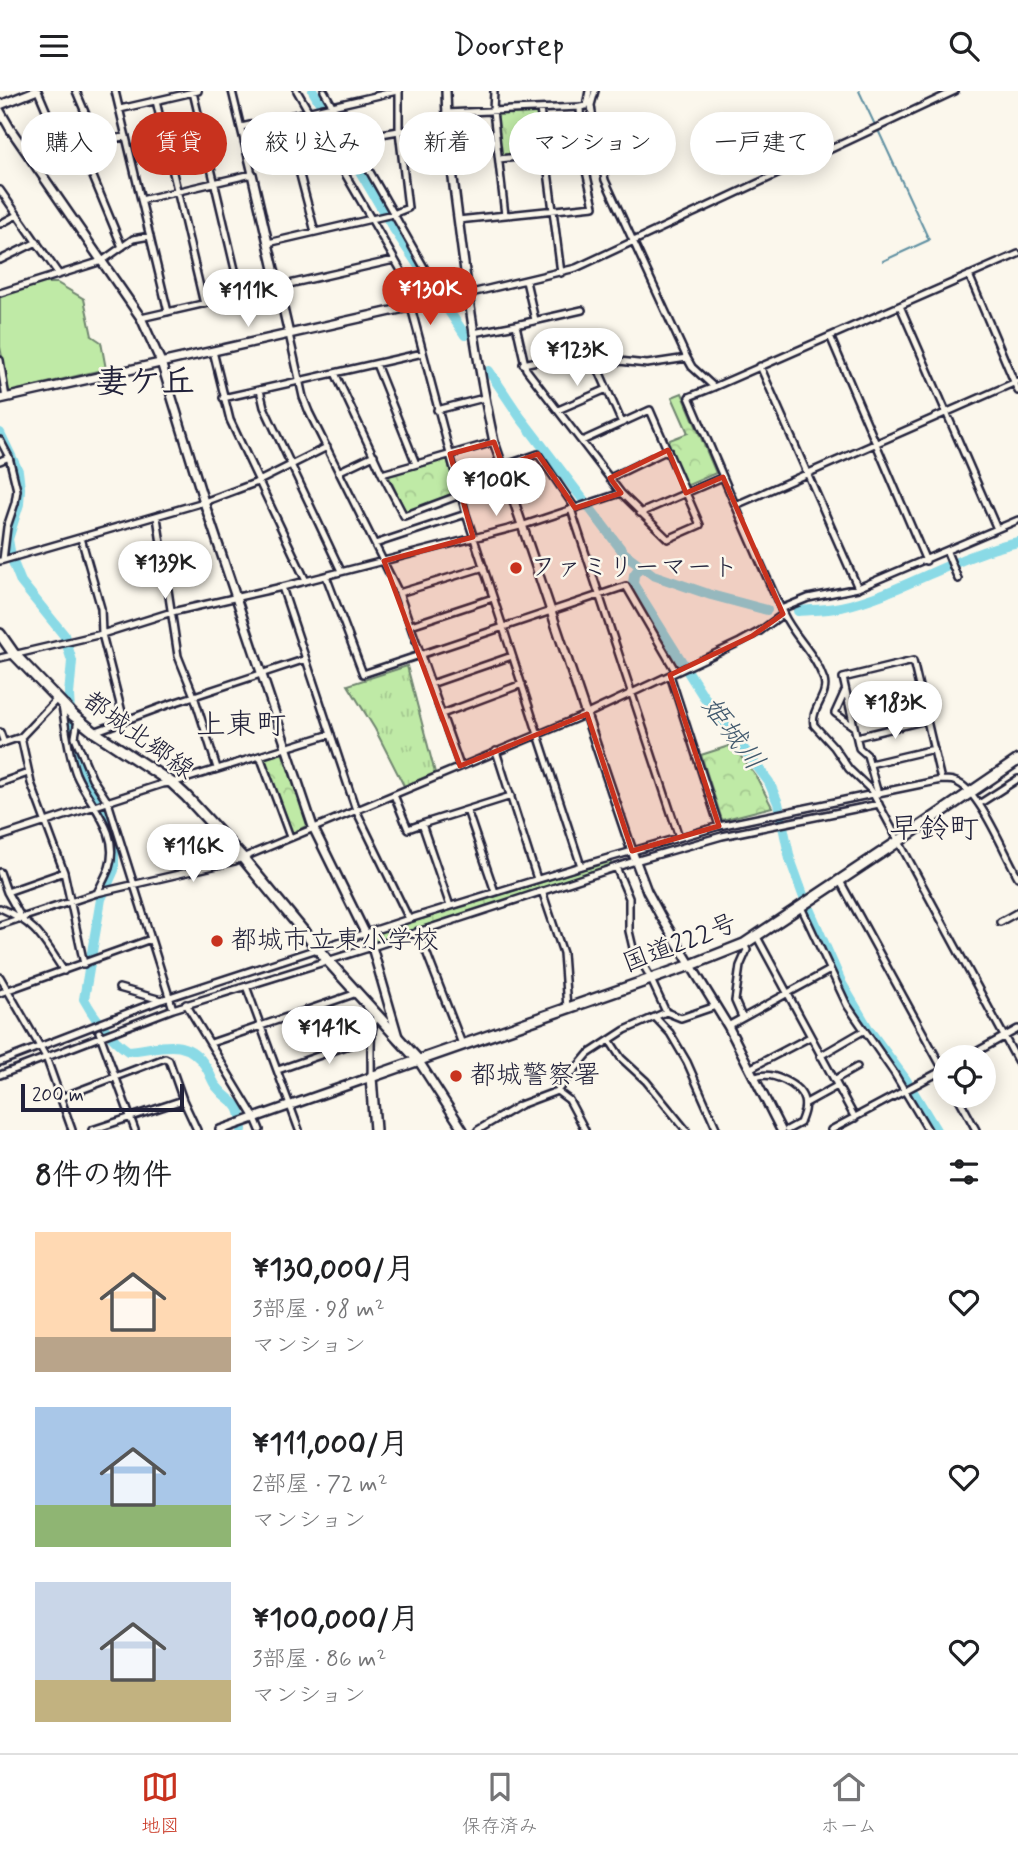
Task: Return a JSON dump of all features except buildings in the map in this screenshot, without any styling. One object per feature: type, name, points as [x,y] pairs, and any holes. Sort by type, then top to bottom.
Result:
[{"type":"main road","name":"都城北郷線","points":[[0,634],[14,654],[67,710],[94,732],[172,783],[242,857],[328,961],[418,1060]]},
{"type":"main road","name":"国道222号","points":[[371,1077],[744,944],[1018,760]]},
{"type":"main road","points":[[371,1077],[375,1130]]},
{"type":"street","points":[[0,105],[36,91],[46,112]]},
{"type":"street","points":[[76,91],[85,112]]},
{"type":"street","points":[[116,91],[168,312]]},
{"type":"street","points":[[232,91],[241,127]]},
{"type":"street","points":[[297,91],[310,112],[398,91],[399,131],[385,133]]},
{"type":"street","points":[[324,91],[336,112]]},
{"type":"street","points":[[446,91],[446,112]]},
{"type":"street","points":[[494,91],[493,111],[505,215]]},
{"type":"street","points":[[470,112],[586,106],[589,91]]},
{"type":"street","points":[[595,91],[591,105],[603,173],[687,358],[692,367],[713,387]]},
{"type":"street","points":[[0,360],[3,399],[561,273],[955,91]]},
{"type":"street","points":[[120,109],[196,92],[214,183],[241,295]]},
{"type":"street","points":[[156,101],[204,304]]},
{"type":"street","points":[[458,220],[594,205],[582,155],[580,107]]},
{"type":"street","points":[[0,111],[21,144]]},
{"type":"street","points":[[117,138],[126,136]]},
{"type":"street","points":[[499,159],[509,158]]},
{"type":"street","points":[[41,175],[141,319],[161,362],[204,502],[313,827],[372,947],[398,1037]]},
{"type":"street","points":[[92,175],[122,247]]},
{"type":"street","points":[[141,200],[248,175]]},
{"type":"street","points":[[252,175],[299,381],[309,412],[399,593],[460,766]]},
{"type":"street","points":[[300,175],[315,232]]},
{"type":"street","points":[[346,175],[422,304]]},
{"type":"street","points":[[372,175],[443,299]]},
{"type":"street","points":[[268,243],[394,214],[408,208],[404,175]]},
{"type":"street","points":[[453,175],[473,333],[494,442],[635,861],[660,915],[728,1026],[781,1130]]},
{"type":"street","points":[[548,175],[561,273]]},
{"type":"street","points":[[0,190],[58,273]]},
{"type":"street","points":[[0,224],[17,215]]},
{"type":"street","points":[[0,293],[102,261],[133,239],[150,236]]},
{"type":"street","points":[[0,260],[37,242]]},
{"type":"street","points":[[876,795],[814,725],[814,712],[825,691],[824,681],[807,646],[782,611],[689,397],[1018,254]]},
{"type":"street","points":[[141,319],[394,260]]},
{"type":"street","points":[[970,275],[1018,391]]},
{"type":"street","points":[[526,281],[535,320]]},
{"type":"street","points":[[900,306],[997,529]]},
{"type":"street","points":[[411,307],[460,495],[581,866]]},
{"type":"street","points":[[473,333],[582,310]]},
{"type":"street","points":[[516,325],[523,364],[621,493],[668,539],[700,525],[650,410],[582,441]]},
{"type":"street","points":[[830,336],[926,561]]},
{"type":"street","points":[[213,351],[230,419],[306,580]]},
{"type":"street","points":[[223,398],[423,353]]},
{"type":"street","points":[[523,364],[542,360],[570,367],[619,361],[648,364],[687,358]]},
{"type":"street","points":[[376,364],[416,464]]},
{"type":"street","points":[[596,365],[622,423]]},
{"type":"street","points":[[760,366],[858,588]]},
{"type":"street","points":[[335,373],[404,516],[460,495]]},
{"type":"street","points":[[736,505],[1016,382]]},
{"type":"street","points":[[558,410],[607,389]]},
{"type":"street","points":[[260,390],[264,407],[341,571]]},
{"type":"street","points":[[437,410],[484,398]]},
{"type":"street","points":[[0,440],[9,457],[17,490],[7,527],[3,560],[204,502],[258,481],[327,447]]},
{"type":"street","points":[[382,474],[494,442]]},
{"type":"street","points":[[610,478],[668,450]]},
{"type":"street","points":[[503,466],[538,454],[573,508],[679,837]]},
{"type":"street","points":[[340,471],[374,455]]},
{"type":"street","points":[[0,461],[9,457]]},
{"type":"street","points":[[640,513],[723,477]]},
{"type":"street","points":[[0,658],[102,634],[172,612],[384,562],[524,525],[621,493]]},
{"type":"street","points":[[375,544],[466,514]]},
{"type":"street","points":[[157,517],[178,656],[217,768]]},
{"type":"street","points":[[0,925],[98,892],[235,861],[587,714],[752,636],[782,611],[808,597],[858,588],[948,555],[1018,520]]},
{"type":"street","points":[[81,538],[101,608],[102,634],[124,720]]},
{"type":"street","points":[[948,555],[958,579]]},
{"type":"street","points":[[399,593],[484,567]]},
{"type":"street","points":[[326,576],[363,674],[626,586],[679,670]]},
{"type":"street","points":[[282,587],[356,810],[408,919]]},
{"type":"street","points":[[411,625],[494,598]]},
{"type":"street","points":[[432,684],[512,656]]},
{"type":"street","points":[[94,732],[306,659]]},
{"type":"street","points":[[941,780],[913,661],[843,678],[859,748],[867,755],[879,804],[1018,1062]]},
{"type":"street","points":[[670,675],[719,826]]},
{"type":"street","points":[[442,713],[522,684]]},
{"type":"street","points":[[850,708],[920,690]]},
{"type":"street","points":[[845,691],[835,713],[854,727]]},
{"type":"street","points":[[0,732],[2,744],[21,737],[67,710]]},
{"type":"street","points":[[67,710],[92,778],[106,803],[173,1009]]},
{"type":"street","points":[[67,710],[70,754],[76,774],[106,824],[110,866],[98,892]]},
{"type":"street","points":[[856,737],[927,720]]},
{"type":"street","points":[[0,837],[162,784],[331,734]]},
{"type":"street","points":[[21,737],[29,773],[64,871],[84,964]]},
{"type":"street","points":[[870,764],[934,749]]},
{"type":"street","points":[[496,751],[537,879]]},
{"type":"street","points":[[260,756],[289,837]]},
{"type":"street","points":[[0,783],[29,773]]},
{"type":"street","points":[[979,804],[1018,779]]},
{"type":"street","points":[[0,1062],[161,1000],[537,879],[719,826],[941,780],[952,780],[964,786],[979,804],[1018,877]]},
{"type":"street","points":[[394,795],[408,829],[511,796]]},
{"type":"street","points":[[0,1075],[186,1004],[372,947],[635,861],[722,836],[879,804]]},
{"type":"street","points":[[467,810],[495,892]]},
{"type":"street","points":[[422,824],[450,906]]},
{"type":"street","points":[[616,867],[629,898],[629,931],[633,948],[666,1012],[681,1018],[716,1006]]},
{"type":"street","points":[[7,892],[64,871]]},
{"type":"street","points":[[0,872],[21,918]]},
{"type":"street","points":[[840,881],[933,1051]]},
{"type":"street","points":[[542,891],[563,953],[567,1008]]},
{"type":"street","points":[[801,907],[846,1005],[905,1091],[928,1130]]},
{"type":"street","points":[[0,908],[21,918],[40,935],[64,971]]},
{"type":"street","points":[[1000,922],[1018,912]]},
{"type":"street","points":[[418,931],[462,1044]]},
{"type":"street","points":[[757,937],[855,1118]]},
{"type":"street","points":[[0,993],[151,939]]},
{"type":"street","points":[[743,1017],[735,1001],[740,966],[747,950],[744,944]]},
{"type":"street","points":[[728,1026],[830,970]]},
{"type":"street","points":[[0,977],[46,1058],[72,1130]]},
{"type":"street","points":[[246,986],[299,1130]]},
{"type":"street","points":[[119,988],[161,1000]]},
{"type":"street","points":[[211,1043],[358,992]]},
{"type":"street","points":[[186,1004],[260,1130]]},
{"type":"street","points":[[478,1130],[520,1105],[557,1091],[581,1061],[625,1030],[666,1012]]},
{"type":"street","points":[[220,1130],[371,1077],[373,1022],[377,1015]]},
{"type":"street","points":[[655,1017],[670,1033],[687,1062],[717,1130]]},
{"type":"street","points":[[95,1027],[101,1035],[117,1076],[135,1130]]},
{"type":"street","points":[[989,1045],[1018,1029]]},
{"type":"street","points":[[820,1056],[863,1031]]},
{"type":"street","points":[[278,1070],[372,1037]]},
{"type":"street","points":[[751,1068],[810,1037]]},
{"type":"street","points":[[610,1041],[621,1058],[646,1081],[686,1130]]},
{"type":"street","points":[[60,1098],[165,1058],[169,1060],[197,1130]]},
{"type":"street","points":[[418,1060],[463,1130]]},
{"type":"street","points":[[787,1130],[800,1123],[806,1103],[858,1067]]},
{"type":"street","points":[[756,1077],[762,1075],[780,1079],[798,1090],[806,1103]]},
{"type":"street","points":[[831,1130],[933,1076]]},
{"type":"street","points":[[557,1091],[569,1100],[585,1130]]},
{"type":"street","points":[[92,1130],[183,1100]]},
{"type":"street","points":[[964,1108],[976,1130]]},
{"type":"highlighted area","points":[[494,442],[503,466],[538,454],[575,508],[621,493],[610,478],[668,450],[686,493],[723,477],[783,614],[752,636],[670,675],[719,826],[632,851],[587,714],[460,766],[384,561],[473,537],[450,454]]},
{"type":"green space","points":[[509,113],[509,155],[501,154],[496,116]]},
{"type":"green space","points":[[40,283],[57,283],[84,299],[92,336],[101,342],[106,369],[9,392],[0,347],[0,296]]},
{"type":"green space","points":[[682,393],[716,473],[686,486],[667,441],[688,433],[672,397]]},
{"type":"green space","points":[[447,458],[457,494],[406,513],[388,475]]},
{"type":"green space","points":[[407,666],[435,773],[404,786],[375,729],[348,685]]},
{"type":"green space","points":[[732,745],[756,776],[772,807],[722,820],[701,755]]},
{"type":"green space","points":[[282,752],[308,825],[291,834],[263,759]]},
{"type":"green space","points":[[610,861],[612,866],[375,942],[372,934]]},
{"type":"waterway","name":"姫城川","points":[[313,91],[392,226],[465,335]]},
{"type":"waterway","points":[[859,91],[875,125]]},
{"type":"waterway","points":[[878,130],[929,240],[883,261]]},
{"type":"waterway","name":"姫城川","points":[[489,371],[520,417],[624,553],[653,575],[767,610]]},
{"type":"waterway","points":[[0,433],[18,471],[20,488],[19,504],[8,539],[11,557],[21,582],[64,635],[72,661],[69,695],[72,747],[83,780],[110,822],[114,840],[114,870],[101,899],[84,999],[103,1028],[128,1051],[161,1046],[190,1050],[206,1067],[216,1086],[238,1108],[242,1130]]},
{"type":"waterway","points":[[798,611],[836,608],[864,601],[973,556],[1018,542]]},
{"type":"waterway","name":"姫城川","points":[[641,565],[634,575],[633,584],[702,694],[769,782],[778,803],[790,859],[803,895],[842,984],[869,1030],[906,1080],[936,1130]]},
{"type":"place","name":"ファミリーマート","points":[[516,568]]},
{"type":"place","name":"都城市立東小学校","points":[[217,941]]},
{"type":"place","name":"都城警察署","points":[[456,1076]]},
{"type":"district","name":"妻ケ丘","points":[[145,383]]},
{"type":"district","name":"上東町","points":[[241,725]]},
{"type":"district","name":"早鈴町","points":[[934,829]]}]
